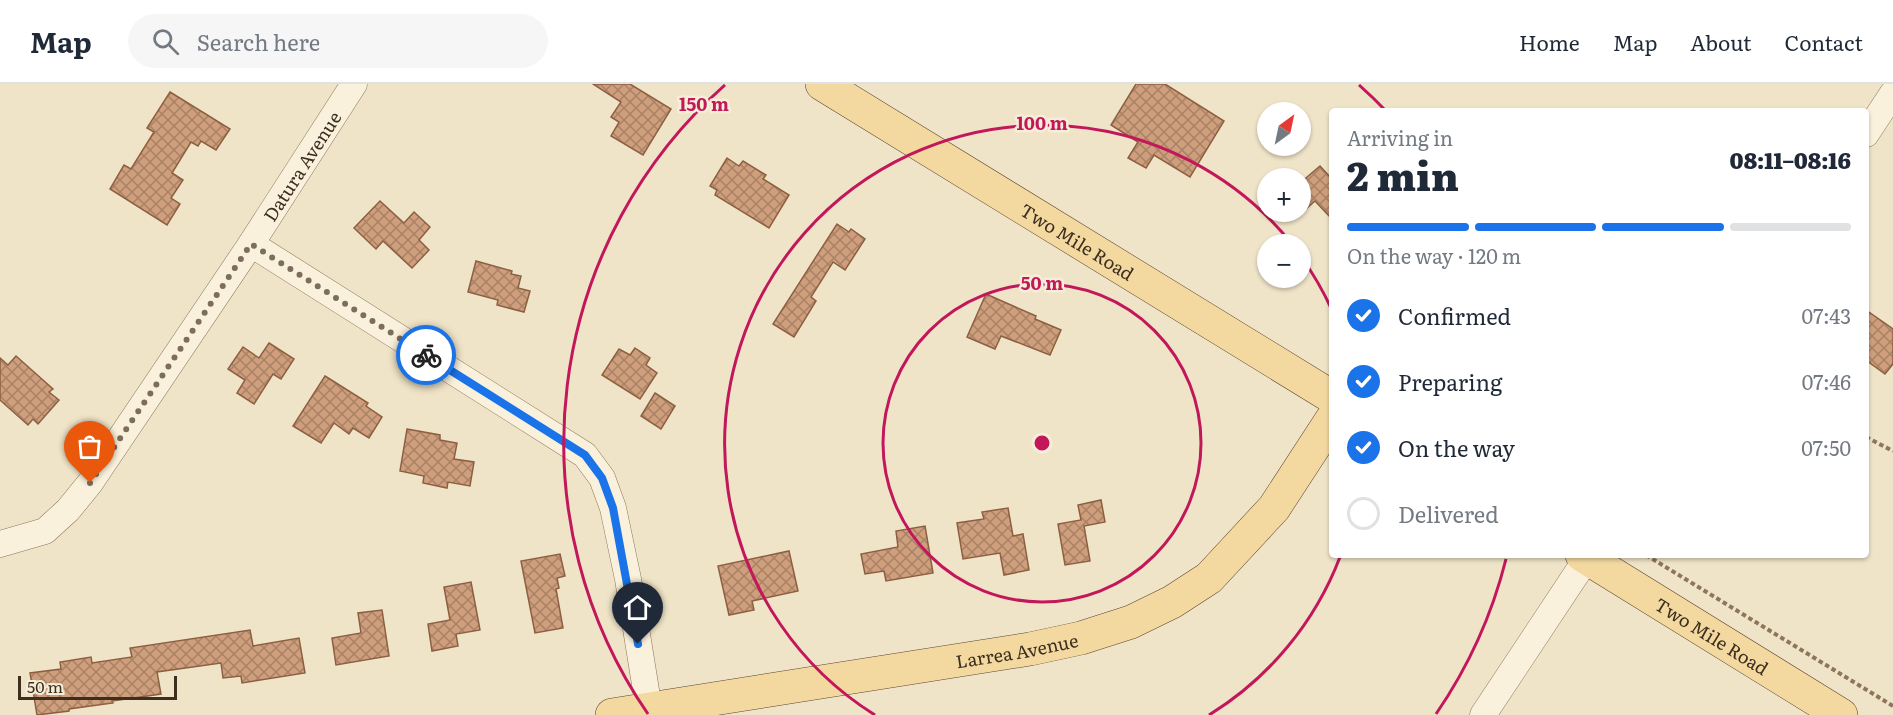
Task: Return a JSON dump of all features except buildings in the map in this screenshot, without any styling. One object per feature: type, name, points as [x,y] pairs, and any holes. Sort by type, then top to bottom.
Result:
[{"type":"main road","name":"Two Mile Road","points":[[822,84],[1329,396]]},
{"type":"main road","name":"Larrea Avenue","points":[[612,715],[649,712],[1030,649],[1081,638],[1131,622],[1172,602],[1209,578],[1274,508],[1329,424]]},
{"type":"main road","name":"Two Mile Road","points":[[1589,558],[1841,715]]},
{"type":"street","name":"Datura Avenue","points":[[0,544],[45,531],[68,510],[90,483],[251,244],[354,84]]},
{"type":"street","points":[[1869,130],[1892,99]]},
{"type":"street","points":[[251,244],[585,455],[602,478],[613,508],[628,579],[649,712]]},
{"type":"street","points":[[1483,715],[1585,558]]},
{"type":"path","points":[[1869,439],[1893,451]]},
{"type":"path","points":[[1651,558],[1893,706]]},
{"type":"way so far","points":[[90,483],[251,244],[426,355]]},
{"type":"route","points":[[426,355],[585,455],[602,478],[613,508],[628,579],[638,644]]}]
